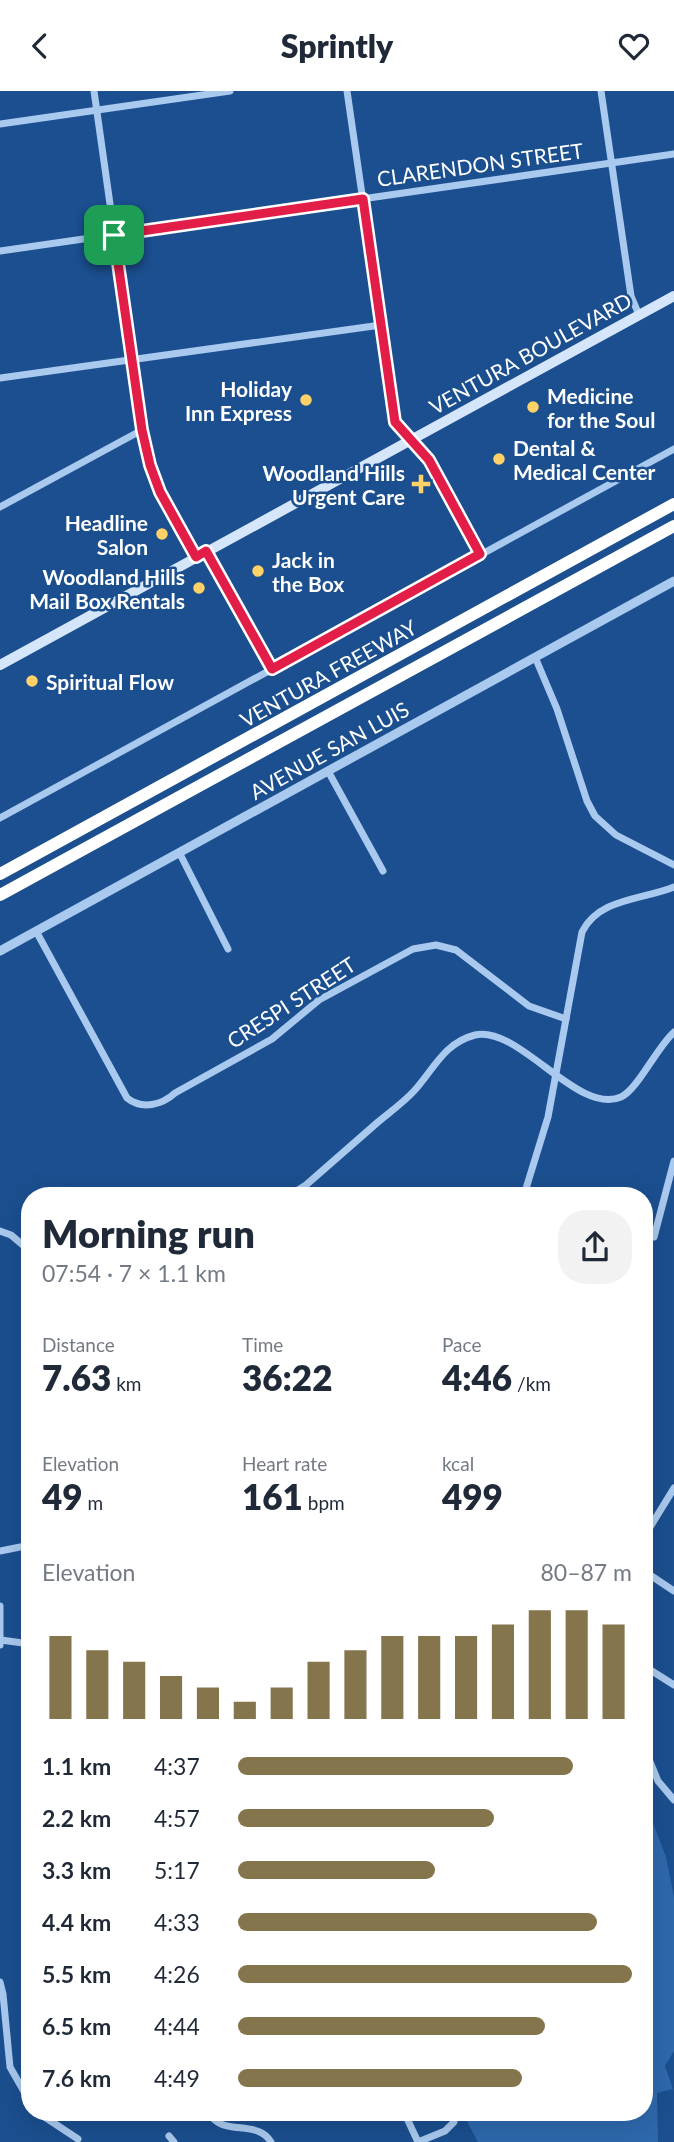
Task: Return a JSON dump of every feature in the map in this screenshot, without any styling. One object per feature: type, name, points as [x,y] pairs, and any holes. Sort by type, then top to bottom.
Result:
[{"type":"highway","name":"VENTURA FREEWAY","points":[[0,874],[674,504]]},
{"type":"highway","name":"VENTURA FREEWAY","points":[[0,895],[674,526]]},
{"type":"main road","name":"VENTURA BOULEVARD","points":[[0,665],[674,296]]},
{"type":"street","points":[[94,91],[142,430],[160,492],[196,557]]},
{"type":"street","points":[[0,124],[230,91]]},
{"type":"street","points":[[347,91],[393,416],[397,426],[429,460],[480,554]]},
{"type":"street","points":[[601,91],[631,296],[639,315]]},
{"type":"street","name":"CLARENDON STREET","points":[[0,251],[674,154]]},
{"type":"street","points":[[0,378],[381,325]]},
{"type":"street","points":[[0,507],[142,430]]},
{"type":"street","points":[[0,818],[674,449]]},
{"type":"street","points":[[206,551],[272,669]]},
{"type":"street","name":"AVENUE SAN LUIS","points":[[0,951],[674,581]]},
{"type":"street","points":[[535,657],[557,709],[587,801],[595,816],[616,835],[674,865]]},
{"type":"street","points":[[328,771],[383,871]]},
{"type":"street","points":[[178,852],[228,949]]},
{"type":"street","points":[[526,1187],[548,1117],[582,932],[587,923],[606,907],[674,887]]},
{"type":"street","name":"CRESPI STREET","points":[[36,931],[127,1098],[134,1103],[145,1105],[167,1100],[272,1039],[319,1000],[413,949],[436,945],[456,950],[529,1006],[566,1019]]},
{"type":"street","points":[[303,1187],[414,1091],[446,1049],[458,1040],[479,1034],[497,1036],[595,1098],[607,1100],[622,1097],[633,1086],[665,1040],[674,1032]]},
{"type":"street","points":[[654,1237],[674,1161]]},
{"type":"street","points":[[0,1231],[11,1235],[21,1243]]},
{"type":"street","points":[[653,1522],[674,1488]]},
{"type":"street","points":[[0,1551],[21,1547]]},
{"type":"street","points":[[653,1577],[674,1591]]},
{"type":"street","points":[[0,1606],[1,1643],[21,1644]]},
{"type":"street","points":[[653,1672],[674,1685]]},
{"type":"street","points":[[653,1769],[658,1781],[674,1800]]},
{"type":"street","points":[[0,1982],[3,2029],[10,2067],[21,2086]]},
{"type":"street","points":[[51,2121],[78,2139]]},
{"type":"street","points":[[214,2121],[221,2125],[260,2131],[267,2135],[271,2142]]},
{"type":"street","points":[[408,2121],[418,2142],[445,2131],[454,2121]]},
{"type":"shaded area","points":[[653,1823],[666,1857],[674,1897],[674,2051],[665,2066],[673,2089],[657,2093],[658,2142],[478,2142],[467,2121],[653,2121]]},
{"type":"place","name":"Holiday Inn Express","points":[[306,400]]},
{"type":"place","name":"Medicine for the Soul","points":[[533,407]]},
{"type":"place","name":"Dental & Medical Center","points":[[499,459]]},
{"type":"place","name":"Woodland Hills Urgent Care","points":[[421,484]]},
{"type":"place","name":"Headline Salon","points":[[162,534]]},
{"type":"place","name":"Jack in the Box","points":[[258,571]]},
{"type":"place","name":"Woodland Hills Mail Box Rentals","points":[[199,588]]},
{"type":"place","name":"Spiritual Flow","points":[[32,681]]},
{"type":"route","points":[[363,199],[393,416],[397,426],[429,460],[480,554],[272,669],[206,551],[196,557],[160,492],[150,465],[142,430],[114,235],[363,199]]}]
